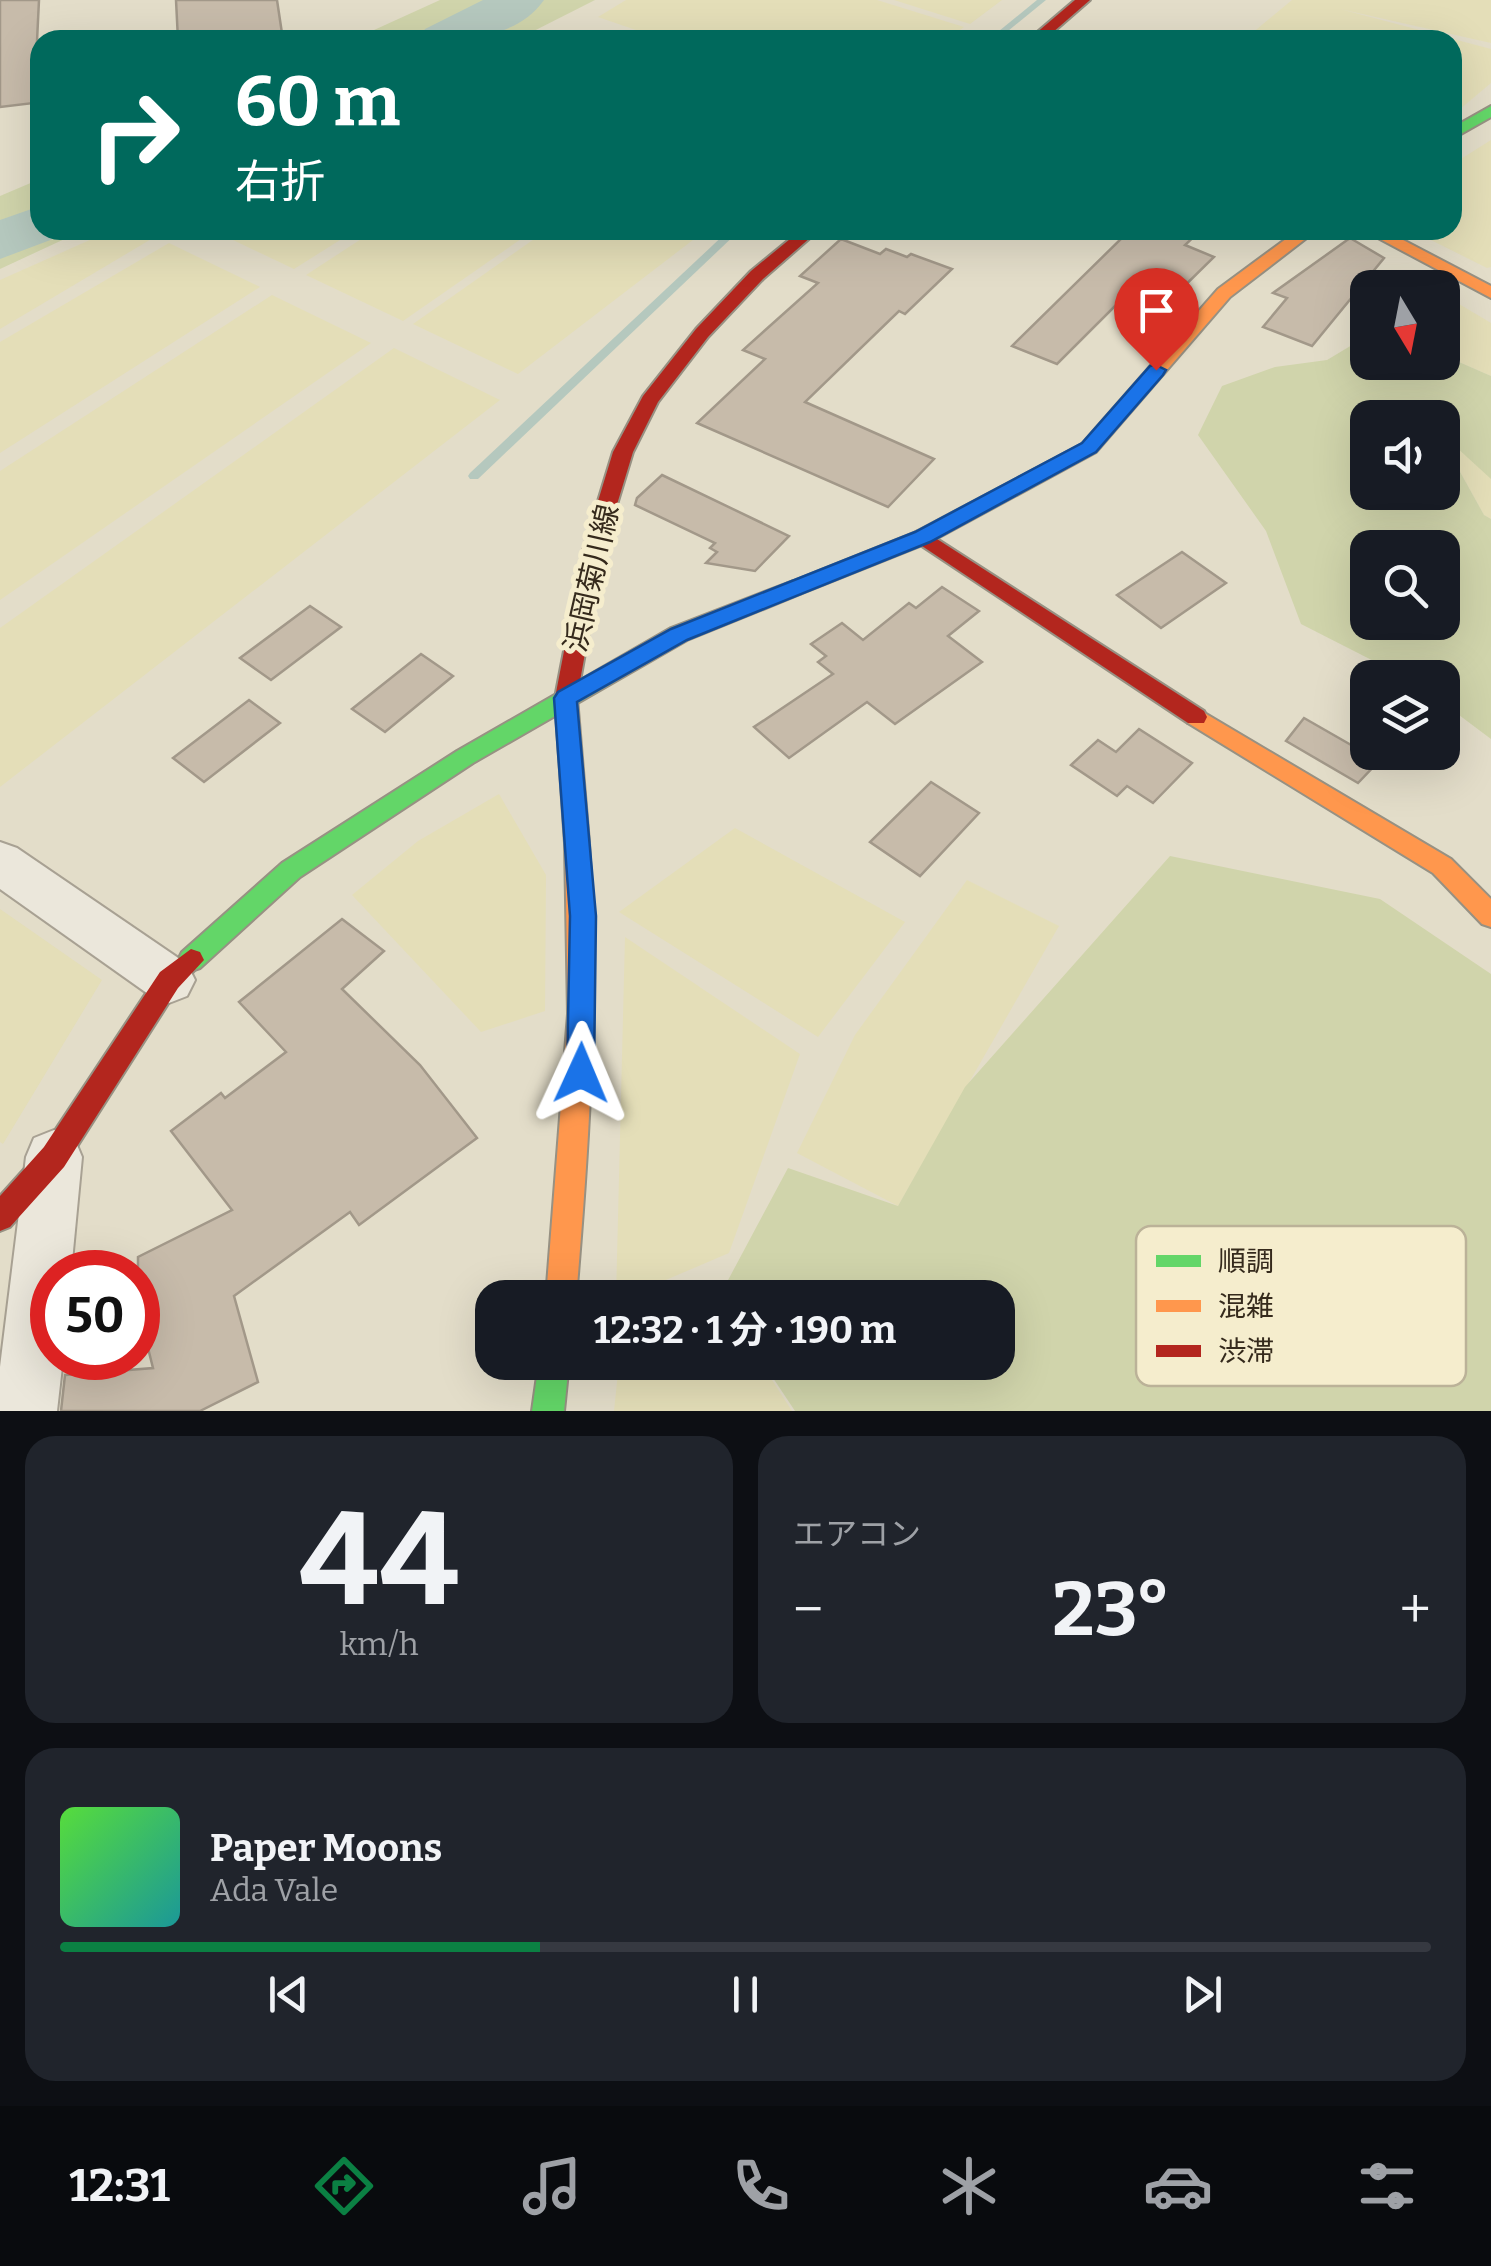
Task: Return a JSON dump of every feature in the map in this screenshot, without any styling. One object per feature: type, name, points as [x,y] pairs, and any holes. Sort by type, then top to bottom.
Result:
[{"type":"street","points":[[1048,30],[1083,0]]},
{"type":"street","points":[[1462,128],[1491,110]]},
{"type":"street","name":"浜岡菊川線","points":[[563,1280],[581,1073],[583,916],[566,698],[594,547],[622,452],[650,400],[702,332],[757,274],[799,240]]},
{"type":"street","points":[[0,1217],[54,1157],[169,980],[291,870],[465,757],[679,634],[923,537],[1089,448],[1224,294],[1296,240]]},
{"type":"street","points":[[1390,240],[1491,293]]},
{"type":"street","points":[[923,537],[1251,753],[1442,866],[1491,916]]},
{"type":"street","points":[[0,862],[169,980]]},
{"type":"street","points":[[26,1411],[54,1157]]},
{"type":"street","points":[[548,1411],[552,1380]]},
{"type":"shaded area","points":[[626,0],[877,0],[964,27],[636,30],[598,17]]},
{"type":"shaded area","points":[[894,0],[1002,0],[970,24]]},
{"type":"shaded area","points":[[1292,0],[1491,0],[1491,43],[1462,36],[1462,30],[1433,30],[1340,9],[1419,30],[1256,30]]},
{"type":"shaded area","points":[[1462,41],[1491,49],[1491,83],[1462,107]]},
{"type":"shaded area","points":[[1491,140],[1491,267],[1487,268],[1431,240],[1462,240],[1462,158]]},
{"type":"shaded area","points":[[90,240],[150,240],[0,329],[0,280]]},
{"type":"shaded area","points":[[233,240],[340,240],[294,269]]},
{"type":"shaded area","points":[[360,240],[520,240],[403,321],[306,275]]},
{"type":"shaded area","points":[[533,240],[693,240],[518,374],[413,324]]},
{"type":"shaded area","points":[[169,243],[260,287],[0,453],[0,342]]},
{"type":"shaded area","points":[[272,295],[371,343],[0,600],[0,471]]},
{"type":"shaded area","points":[[1460,305],[1491,323],[1491,376],[1460,362]]},
{"type":"shaded area","points":[[394,348],[500,400],[0,787],[0,628]]},
{"type":"shaded area","points":[[1460,448],[1491,474],[1491,519],[1484,515],[1460,472]]},
{"type":"shaded area","points":[[499,794],[546,875],[545,1011],[481,1032],[352,895],[418,841]]},
{"type":"shaded area","points":[[735,828],[905,922],[818,1037],[619,912]]},
{"type":"shaded area","points":[[967,880],[1059,926],[898,1206],[797,1153],[855,1035]]},
{"type":"shaded area","points":[[0,909],[102,980],[3,1144],[0,1142]]},
{"type":"shaded area","points":[[625,937],[800,1054],[729,1253],[666,1280],[616,1280]]},
{"type":"shaded area","points":[[617,1380],[772,1380],[792,1411],[614,1411]]},
{"type":"green space","points":[[440,0],[595,0],[536,30],[374,30]]},
{"type":"green space","points":[[30,183],[30,240],[62,240],[0,269],[0,196]]},
{"type":"green space","points":[[1350,346],[1350,380],[1460,380],[1460,362],[1491,376],[1491,479],[1460,451],[1460,400],[1350,400],[1350,510],[1460,510],[1460,472],[1484,515],[1491,519],[1491,739],[1460,716],[1460,660],[1372,660],[1301,624],[1266,531],[1198,435],[1222,386],[1275,367],[1327,360]]},
{"type":"green space","points":[[1170,856],[1380,899],[1491,974],[1491,1411],[795,1411],[774,1380],[1015,1380],[1015,1280],[728,1280],[788,1168],[898,1206],[965,1087]]},
{"type":"building","points":[[0,0],[39,0],[38,30],[30,30],[30,103],[0,107]]},
{"type":"building","points":[[176,0],[277,0],[282,30],[178,30]]},
{"type":"building","points":[[840,240],[880,254],[886,249],[907,257],[911,254],[952,269],[905,314],[899,311],[805,402],[934,459],[888,507],[697,423],[765,359],[743,350],[818,283],[800,276]]},
{"type":"building","points":[[1120,240],[1190,240],[1185,245],[1214,257],[1162,308],[1127,294],[1057,364],[1012,346]]},
{"type":"building","points":[[1347,240],[1384,258],[1374,270],[1350,270],[1350,300],[1312,346],[1263,327],[1287,298],[1273,293]]},
{"type":"building","points":[[662,475],[789,536],[755,571],[706,563],[717,552],[710,548],[715,543],[635,505],[637,498]]},
{"type":"building","points":[[1182,552],[1226,583],[1161,628],[1117,595]]},
{"type":"building","points":[[942,587],[979,611],[948,636],[982,662],[895,724],[867,702],[789,758],[754,727],[833,674],[818,662],[826,656],[811,644],[842,623],[863,640],[909,603],[916,608]]},
{"type":"building","points":[[310,606],[341,627],[271,680],[240,658]]},
{"type":"building","points":[[421,654],[453,676],[385,732],[352,709]]},
{"type":"building","points":[[249,700],[280,723],[204,782],[173,758]]},
{"type":"building","points":[[1304,718],[1350,744],[1350,770],[1370,770],[1358,783],[1286,741]]},
{"type":"building","points":[[1139,729],[1192,763],[1153,803],[1127,786],[1117,796],[1071,765],[1098,740],[1116,752]]},
{"type":"building","points":[[931,782],[979,813],[920,876],[870,842]]},
{"type":"building","points":[[342,919],[384,951],[342,989],[420,1065],[477,1138],[359,1225],[350,1212],[234,1296],[258,1382],[200,1411],[61,1411],[64,1380],[160,1380],[160,1250],[152,1250],[232,1210],[171,1131],[221,1093],[225,1098],[286,1052],[239,1002]]},
{"type":"waterway","points":[[462,30],[520,0]]},
{"type":"waterway","points":[[1004,30],[1042,0]]},
{"type":"waterway","points":[[0,241],[30,228]]},
{"type":"waterway","points":[[474,476],[724,240]]},
{"type":"traffic: fast","points":[[1462,129],[1491,110]]},
{"type":"traffic: fast","points":[[191,960],[291,870],[465,757],[679,634],[793,589]]},
{"type":"traffic: fast","points":[[548,1411],[552,1380]]},
{"type":"traffic: slow","points":[[793,589],[923,537],[1089,448],[1224,293],[1296,240]]},
{"type":"traffic: slow","points":[[1390,240],[1491,293]]},
{"type":"traffic: slow","points":[[1196,717],[1442,866],[1491,916]]},
{"type":"traffic: slow","points":[[562,1280],[581,1014],[577,843]]},
{"type":"traffic: jam","points":[[1047,30],[1083,0]]},
{"type":"traffic: jam","points":[[577,843],[566,698],[594,547],[623,452],[650,400],[702,333],[757,275],[799,240]]},
{"type":"traffic: jam","points":[[923,537],[1196,717]]},
{"type":"traffic: jam","points":[[0,1217],[54,1157],[169,980],[191,960]]},
{"type":"route","points":[[581,1073],[583,916],[566,698],[679,634],[923,537],[1089,448],[1156,370]]}]
